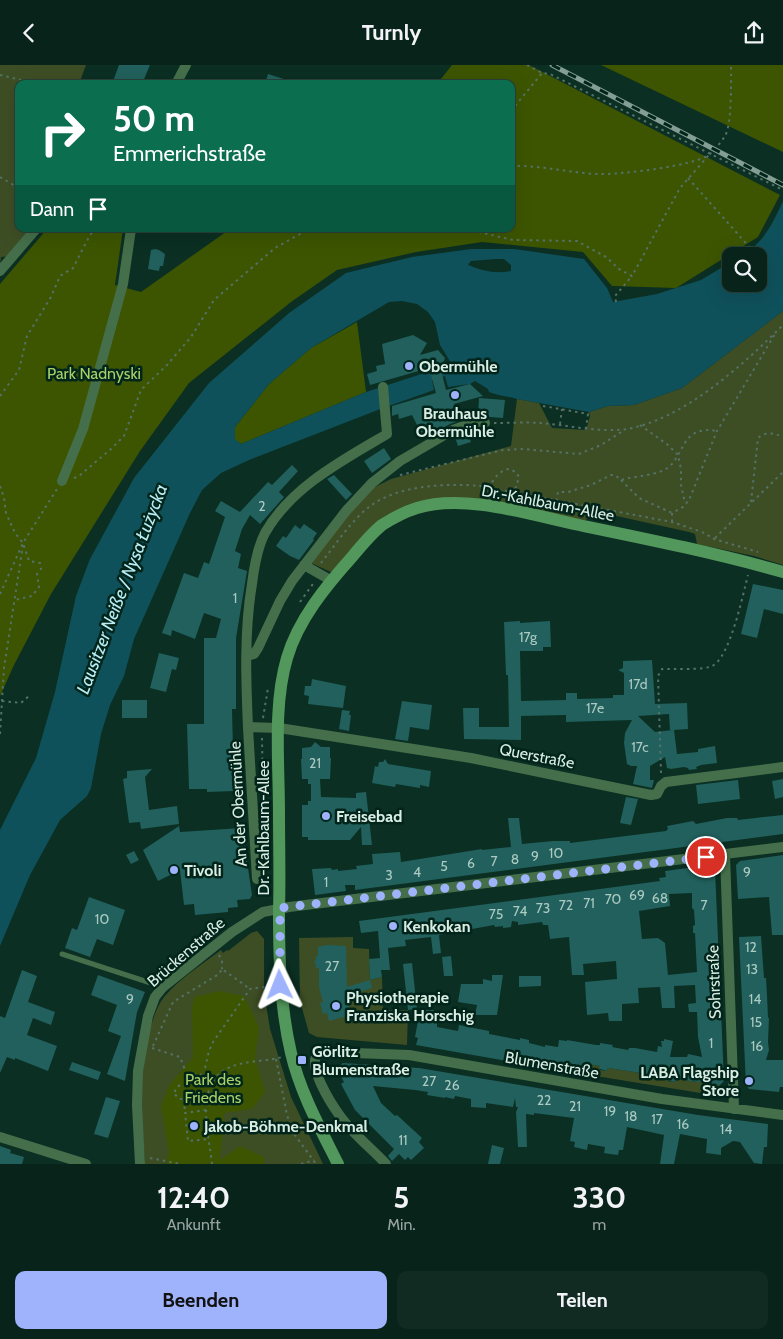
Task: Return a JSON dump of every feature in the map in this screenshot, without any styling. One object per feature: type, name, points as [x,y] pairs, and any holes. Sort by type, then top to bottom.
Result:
[{"type":"main road","name":"Dr.-Kahlbaum-Allee","points":[[338,1164],[305,1097],[294,1065],[280,985],[279,728],[282,679],[290,650],[302,625],[332,581],[363,544],[383,525],[412,509],[444,503],[502,509],[691,548],[783,572]]},
{"type":"street","points":[[178,80],[186,65]]},
{"type":"street","points":[[0,271],[33,232]]},
{"type":"street","points":[[62,481],[83,429],[123,284],[131,232]]},
{"type":"street","name":"An der Obermühle","points":[[257,879],[248,727],[246,623],[258,553],[265,533],[287,505],[310,483],[343,460],[387,434],[383,387]]},
{"type":"street","points":[[246,655],[254,653],[258,648],[280,601],[304,565],[346,511],[372,483],[400,461],[453,430],[469,424],[485,423]]},
{"type":"street","points":[[304,565],[332,581]]},
{"type":"street","name":"An der Obermühle","points":[[248,727],[279,728]]},
{"type":"street","name":"Querstraße","points":[[279,728],[471,758],[651,795],[657,795],[661,786],[666,782],[783,767]]},
{"type":"street","name":"Brückenstraße","points":[[144,1161],[137,1105],[138,1071],[148,1016],[156,997],[164,987],[214,946],[256,916],[280,908],[783,847]]},
{"type":"street","name":"Sohrstraße","points":[[725,855],[734,1109]]},
{"type":"street","name":"Blumenstraße","points":[[386,1164],[340,1117],[325,1092],[314,1067],[316,1056],[327,1052],[409,1055],[662,1099],[783,1115]]},
{"type":"street","points":[[0,1137],[86,1164]]},
{"type":"lane","points":[[62,954],[164,987]]},
{"type":"path","points":[[527,65],[542,73],[550,74],[709,155],[781,189]]},
{"type":"path","points":[[616,302],[615,296],[632,276],[680,188],[726,135],[732,96],[731,65]]},
{"type":"path","points":[[515,106],[542,73]]},
{"type":"path","points":[[0,75],[21,80]]},
{"type":"path","points":[[515,166],[530,165],[599,174],[684,164],[709,155]]},
{"type":"path","points":[[0,177],[15,185]]},
{"type":"path","points":[[688,179],[748,247]]},
{"type":"path","points":[[0,396],[19,370],[27,336],[51,297],[60,276],[73,268],[93,232]]},
{"type":"path","points":[[0,593],[23,543],[62,481],[79,476],[124,436],[141,390],[192,337],[214,300],[275,248],[304,232]]},
{"type":"path","points":[[479,232],[513,240],[577,241],[606,257],[632,276]]},
{"type":"path","points":[[485,423],[538,423],[610,430],[626,429],[640,425],[676,411],[695,400],[727,376],[783,325]]},
{"type":"path","points":[[672,513],[686,504],[717,431],[776,333]]},
{"type":"path","points":[[543,406],[588,414],[586,428]]},
{"type":"path","points":[[560,425],[562,409]]},
{"type":"path","points":[[640,425],[668,445],[678,455],[681,469],[681,485],[686,504]]},
{"type":"path","points":[[394,476],[503,450],[522,449],[579,454],[601,445],[626,429]]},
{"type":"path","points":[[621,480],[664,470],[671,465],[686,440],[699,433],[717,431]]},
{"type":"path","points":[[751,502],[758,438],[768,432],[783,437]]},
{"type":"path","points":[[489,488],[501,471],[509,469],[516,472],[519,477],[514,493]]},
{"type":"path","points":[[714,539],[783,472]]},
{"type":"path","points":[[556,501],[558,493],[591,485],[611,475],[615,475],[639,498],[672,513]]},
{"type":"path","points":[[0,486],[6,513],[15,533],[23,543],[28,561],[40,563],[41,569],[37,574],[39,587],[32,596],[15,600]]},
{"type":"path","points":[[672,513],[672,523],[764,555]]},
{"type":"path","points":[[0,734],[4,668],[23,543]]},
{"type":"path","points":[[661,786],[658,676],[662,669],[712,667],[721,659],[734,625],[751,563]]},
{"type":"path","points":[[2,701],[22,703],[31,694]]},
{"type":"path","points":[[149,1053],[173,1002],[220,974],[222,969],[221,957],[214,946]]},
{"type":"path","points":[[222,969],[250,989],[280,985]]},
{"type":"path","points":[[209,1087],[206,1063],[214,1042],[250,989]]},
{"type":"path","points":[[152,1048],[179,1056],[187,1075],[185,1085]]},
{"type":"path","points":[[212,1164],[206,1111],[209,1087],[220,1073],[229,1067],[276,1059],[292,1131],[316,1164]]},
{"type":"path","points":[[187,1075],[206,1075]]},
{"type":"path","points":[[185,1085],[189,1088],[188,1097],[179,1099],[175,1093],[178,1086],[185,1085]]},
{"type":"path","points":[[184,1099],[188,1141],[209,1139]]},
{"type":"path","points":[[185,1113],[206,1111]]},
{"type":"path","points":[[300,1164],[314,1160]]},
{"type":"path","points":[[144,1161],[181,1164]]},
{"type":"green space","points":[[0,65],[86,65],[80,80],[15,80],[15,232],[33,232],[13,256],[1,257],[0,267]]},
{"type":"green space","name":"Park Nadnyski","points":[[452,65],[529,65],[780,195],[758,237],[742,247],[722,247],[722,259],[676,288],[612,286],[583,252],[482,242],[416,252],[337,270],[291,302],[189,383],[140,451],[51,594],[0,696],[0,284],[44,232],[123,232],[115,285],[141,292],[226,232],[515,232],[515,80],[440,80]]},
{"type":"green space","points":[[601,65],[783,65],[783,152]]},
{"type":"green space","points":[[783,311],[783,565],[754,556],[697,544],[695,534],[689,532],[594,511],[585,521],[417,503],[331,572],[309,562],[360,499],[373,488],[391,479],[511,446],[517,399],[539,403],[552,428],[586,430],[590,416],[589,412],[608,406],[634,405],[682,388]]},
{"type":"green space","points":[[357,322],[366,392],[241,444],[234,439],[235,427],[269,384],[311,348]]},
{"type":"green space","name":"Park des Friedens","points":[[257,931],[264,939],[264,992],[270,1029],[291,1097],[323,1164],[145,1164],[141,1084],[148,1037],[155,1014],[171,989],[192,971],[221,950],[223,953],[228,951],[251,933]]},
{"type":"green space","points":[[353,937],[353,948],[369,949],[370,980],[382,977],[383,1010],[408,1010],[407,1045],[317,1037],[309,1033],[300,1001],[299,938]]},
{"type":"green space","points":[[219,991],[244,996],[259,1027],[255,1058],[265,1092],[252,1109],[224,1113],[220,1160],[240,1146],[264,1157],[264,1164],[166,1164],[169,1152],[161,1106],[169,1086],[193,1057],[192,1009],[194,997]]},
{"type":"green space","points":[[561,1059],[581,1066],[582,1063],[600,1066],[600,1070],[607,1071],[608,1068],[647,1074],[646,1076],[651,1079],[656,1078],[656,1076],[668,1078],[668,1081],[675,1082],[676,1079],[720,1085],[719,1096],[559,1070]]},
{"type":"water","name":"Lausitzer Neiße / Nysa Łużycka","points":[[783,201],[783,311],[682,388],[634,405],[608,406],[589,412],[496,394],[489,392],[488,389],[475,381],[470,384],[448,387],[445,376],[432,380],[434,390],[249,460],[221,473],[202,490],[134,639],[124,676],[110,705],[101,734],[91,788],[87,796],[60,820],[30,875],[0,946],[0,830],[36,758],[55,692],[76,596],[90,559],[134,478],[209,383],[289,313],[346,273],[412,257],[471,249],[514,249],[584,259],[607,288],[613,302],[657,294],[701,280],[722,267],[722,292],[767,292],[767,247],[753,247],[771,225]],"holes":[[[504,259],[511,265],[511,271],[489,271],[468,265],[471,261]],[[402,301],[417,304],[428,312],[435,322],[440,345],[451,363],[366,392],[241,444],[235,439],[235,427],[269,384],[311,348],[389,302]]]},
{"type":"building","points":[[119,65],[150,65],[144,80],[113,80]]},
{"type":"building","points":[[268,74],[287,80],[266,80]]},
{"type":"building","points":[[155,249],[165,254],[163,266],[160,266],[159,271],[148,269],[151,250]]},
{"type":"building","points":[[413,335],[427,343],[420,355],[438,350],[445,358],[441,370],[446,390],[470,384],[483,396],[454,404],[461,420],[424,439],[412,415],[399,419],[398,414],[392,416],[392,406],[436,393],[429,368],[370,385],[367,374],[377,371],[376,366],[385,364],[382,344]]},
{"type":"building","points":[[479,398],[505,400],[503,418],[478,416]]},
{"type":"building","points":[[467,432],[471,442],[458,446],[455,437]]},
{"type":"building","points":[[384,448],[391,459],[372,473],[364,461]]},
{"type":"building","points":[[292,465],[298,471],[279,492],[284,497],[260,524],[250,515],[242,529],[235,551],[241,554],[238,568],[247,571],[236,638],[236,709],[232,709],[234,791],[207,792],[207,789],[189,789],[187,724],[204,724],[204,638],[216,638],[221,619],[204,613],[195,639],[172,630],[171,636],[162,633],[184,573],[198,578],[204,562],[209,564],[225,517],[215,511],[221,501],[240,512],[268,482],[272,485]]},
{"type":"building","points":[[334,475],[352,494],[346,500],[327,479]]},
{"type":"building","points":[[304,524],[317,533],[299,560],[276,546],[283,536],[286,538],[295,525],[300,529]]},
{"type":"building","points":[[753,584],[783,590],[783,614],[764,609],[757,638],[741,634]]},
{"type":"building","points":[[550,621],[551,647],[543,647],[543,651],[520,651],[521,701],[566,700],[566,693],[577,693],[577,699],[613,698],[613,695],[624,695],[624,673],[618,670],[623,668],[623,661],[652,660],[655,704],[687,703],[688,729],[674,730],[677,754],[698,752],[698,749],[715,746],[717,763],[701,765],[696,767],[697,769],[689,770],[684,767],[671,769],[667,768],[665,757],[650,766],[650,780],[654,780],[652,788],[633,784],[637,766],[627,764],[624,743],[625,733],[632,720],[566,722],[566,715],[521,716],[521,740],[464,739],[463,708],[479,708],[479,727],[509,727],[504,622]],"holes":[[[669,714],[670,730],[673,730],[655,732],[638,716]]]},
{"type":"building","points":[[159,653],[179,658],[176,670],[172,669],[166,692],[150,688]]},
{"type":"building","points":[[312,679],[346,686],[343,708],[308,704],[309,696],[304,695],[305,686],[311,686]]},
{"type":"building","points":[[122,700],[147,700],[147,718],[122,718]]},
{"type":"building","points":[[402,701],[432,705],[429,730],[410,727],[408,741],[395,739]]},
{"type":"building","points":[[342,710],[350,711],[349,731],[339,729]]},
{"type":"building","points":[[315,742],[321,747],[330,747],[330,779],[320,779],[321,797],[356,798],[356,793],[366,792],[372,845],[362,845],[361,827],[350,840],[308,840],[308,837],[302,837],[302,805],[308,805],[308,801],[311,801],[311,784],[308,784],[308,779],[302,779],[302,748],[311,747]]},
{"type":"building","points":[[385,759],[388,764],[431,771],[429,787],[420,785],[420,788],[396,784],[395,787],[372,783],[375,766],[378,767],[379,762],[383,762]]},
{"type":"building","points":[[152,769],[145,777],[149,810],[177,806],[179,824],[141,829],[140,822],[129,823],[123,779],[127,778],[127,771]]},
{"type":"building","points":[[783,779],[783,797],[775,799],[772,781]]},
{"type":"building","points":[[738,780],[740,799],[698,804],[696,785]]},
{"type":"building","points":[[626,797],[638,799],[631,825],[620,823]]},
{"type":"building","points":[[783,815],[783,834],[355,890],[355,885],[345,885],[346,891],[315,895],[312,869],[331,868],[332,870],[338,869],[338,871],[357,869],[356,866],[373,864],[372,854],[400,852],[401,862],[482,849],[511,847],[508,818],[519,818],[522,844],[553,841],[570,841],[570,843],[666,831],[668,829],[667,826],[693,821],[696,824],[727,818],[737,818],[738,820]]},
{"type":"building","name":"Tivoli","points":[[179,826],[180,832],[242,828],[252,895],[250,899],[237,900],[238,907],[228,908],[228,912],[195,915],[194,904],[184,905],[180,870],[158,881],[143,850]]},
{"type":"building","points":[[134,851],[139,860],[131,864],[126,855]]},
{"type":"building","points":[[783,855],[783,935],[772,935],[769,897],[738,899],[736,865],[740,861]]},
{"type":"building","points":[[710,865],[715,869],[724,1081],[720,1085],[676,1079],[675,1082],[653,1077],[651,1079],[646,1076],[647,1074],[608,1068],[607,1071],[600,1069],[600,1066],[582,1063],[581,1066],[560,1063],[559,1070],[416,1045],[418,1038],[415,1037],[420,1010],[434,1010],[433,1020],[437,1021],[437,1027],[458,1031],[459,1025],[489,1031],[489,1034],[529,1040],[529,1043],[545,1047],[545,1045],[558,1047],[559,1040],[567,1040],[596,1045],[600,1045],[600,1043],[613,1045],[612,1047],[628,1050],[629,1048],[635,1048],[657,1052],[658,1046],[662,1047],[661,1041],[664,1041],[664,1039],[673,1041],[670,1057],[687,1057],[688,1054],[702,1057],[698,1037],[697,1012],[689,1012],[688,1004],[696,1003],[695,985],[674,986],[675,1008],[662,1008],[660,987],[638,988],[639,1003],[622,1004],[622,1021],[609,1021],[608,1013],[587,1015],[585,982],[617,979],[616,961],[583,964],[584,975],[572,975],[569,937],[550,939],[548,925],[543,925],[542,922],[518,925],[518,922],[512,921],[511,927],[503,928],[503,926],[495,927],[494,925],[439,935],[441,953],[433,954],[431,937],[405,940],[406,946],[388,948],[390,970],[381,970],[382,977],[370,980],[369,959],[380,958],[378,931],[361,933],[359,921],[660,881],[659,878],[666,877],[665,871]],"holes":[[[692,893],[692,908],[694,910],[695,925],[693,926],[693,933],[695,933],[697,972],[668,975],[665,943],[658,938],[642,939],[639,911],[670,906],[669,894]]]},
{"type":"building","points":[[89,897],[125,910],[113,945],[97,939],[90,957],[65,948],[72,928],[77,930]]},
{"type":"building","points":[[761,936],[769,1018],[769,1050],[766,1060],[783,1060],[783,1087],[780,1087],[779,1092],[749,1089],[746,1085],[739,937]]},
{"type":"building","points":[[326,945],[346,946],[347,987],[370,980],[372,988],[346,996],[351,1015],[329,1021],[327,1013],[323,1014],[320,1003],[323,1002],[319,987],[319,968],[316,968],[314,962],[316,956],[318,956],[318,947]]},
{"type":"building","points":[[451,956],[453,976],[444,976],[442,957]]},
{"type":"building","points":[[412,963],[417,1009],[408,1010],[403,964]]},
{"type":"building","points":[[22,970],[37,976],[28,1002],[55,1012],[51,1025],[33,1018],[27,1035],[57,1046],[48,1071],[15,1058],[15,1060],[7,1057],[0,1073],[0,1016],[5,1018]]},
{"type":"building","points":[[98,975],[145,992],[137,1012],[125,1081],[107,1074],[121,1036],[108,1031],[117,1005],[91,995]]},
{"type":"building","points":[[492,975],[503,975],[497,1015],[475,1015],[477,1005],[458,1002],[461,984],[483,984],[483,979],[492,981]]},
{"type":"building","points":[[519,976],[541,976],[541,986],[519,987]]},
{"type":"building","points":[[72,1062],[101,1072],[98,1080],[69,1070]]},
{"type":"building","points":[[343,1063],[419,1068],[698,1115],[768,1124],[767,1147],[764,1147],[762,1164],[754,1163],[740,1142],[733,1141],[721,1148],[721,1155],[706,1153],[707,1139],[680,1134],[674,1164],[660,1164],[664,1135],[627,1127],[623,1150],[619,1150],[618,1155],[604,1153],[605,1147],[588,1144],[587,1150],[574,1147],[575,1142],[570,1141],[574,1118],[534,1113],[534,1115],[526,1114],[527,1147],[518,1147],[516,1112],[518,1107],[516,1107],[515,1098],[513,1107],[486,1103],[486,1108],[471,1107],[471,1099],[455,1096],[454,1099],[445,1098],[427,1095],[428,1092],[373,1086],[381,1103],[422,1138],[419,1142],[424,1148],[411,1160],[408,1157],[405,1160],[399,1154],[392,1161],[388,1156],[394,1149],[355,1110],[341,1084],[344,1082],[336,1068]]},
{"type":"building","points":[[106,1097],[120,1101],[108,1138],[94,1134]]},
{"type":"building","points":[[492,1145],[504,1148],[500,1164],[488,1164]]},
{"type":"building","points":[[0,1146],[11,1150],[10,1153],[24,1157],[22,1164],[0,1164]]},
{"type":"railway","points":[[552,65],[783,185]]},
{"type":"place","name":"Obermühle","points":[[409,366]]},
{"type":"place","name":"Brauhaus Obermühle","points":[[455,395]]},
{"type":"place","name":"Freisebad","points":[[326,816]]},
{"type":"place","name":"Tivoli","points":[[174,870]]},
{"type":"place","name":"Kenkokan","points":[[393,926]]},
{"type":"place","name":"Physiotherapie Franziska Horschig","points":[[336,1006]]},
{"type":"place","name":"Görlitz Blumenstraße","points":[[302,1060]]},
{"type":"place","name":"LABA Flagship Store","points":[[749,1081]]},
{"type":"place","name":"Jakob-Böhme-Denkmal","points":[[194,1126]]},
{"type":"route","points":[[280,985],[280,908],[706,857]]}]
